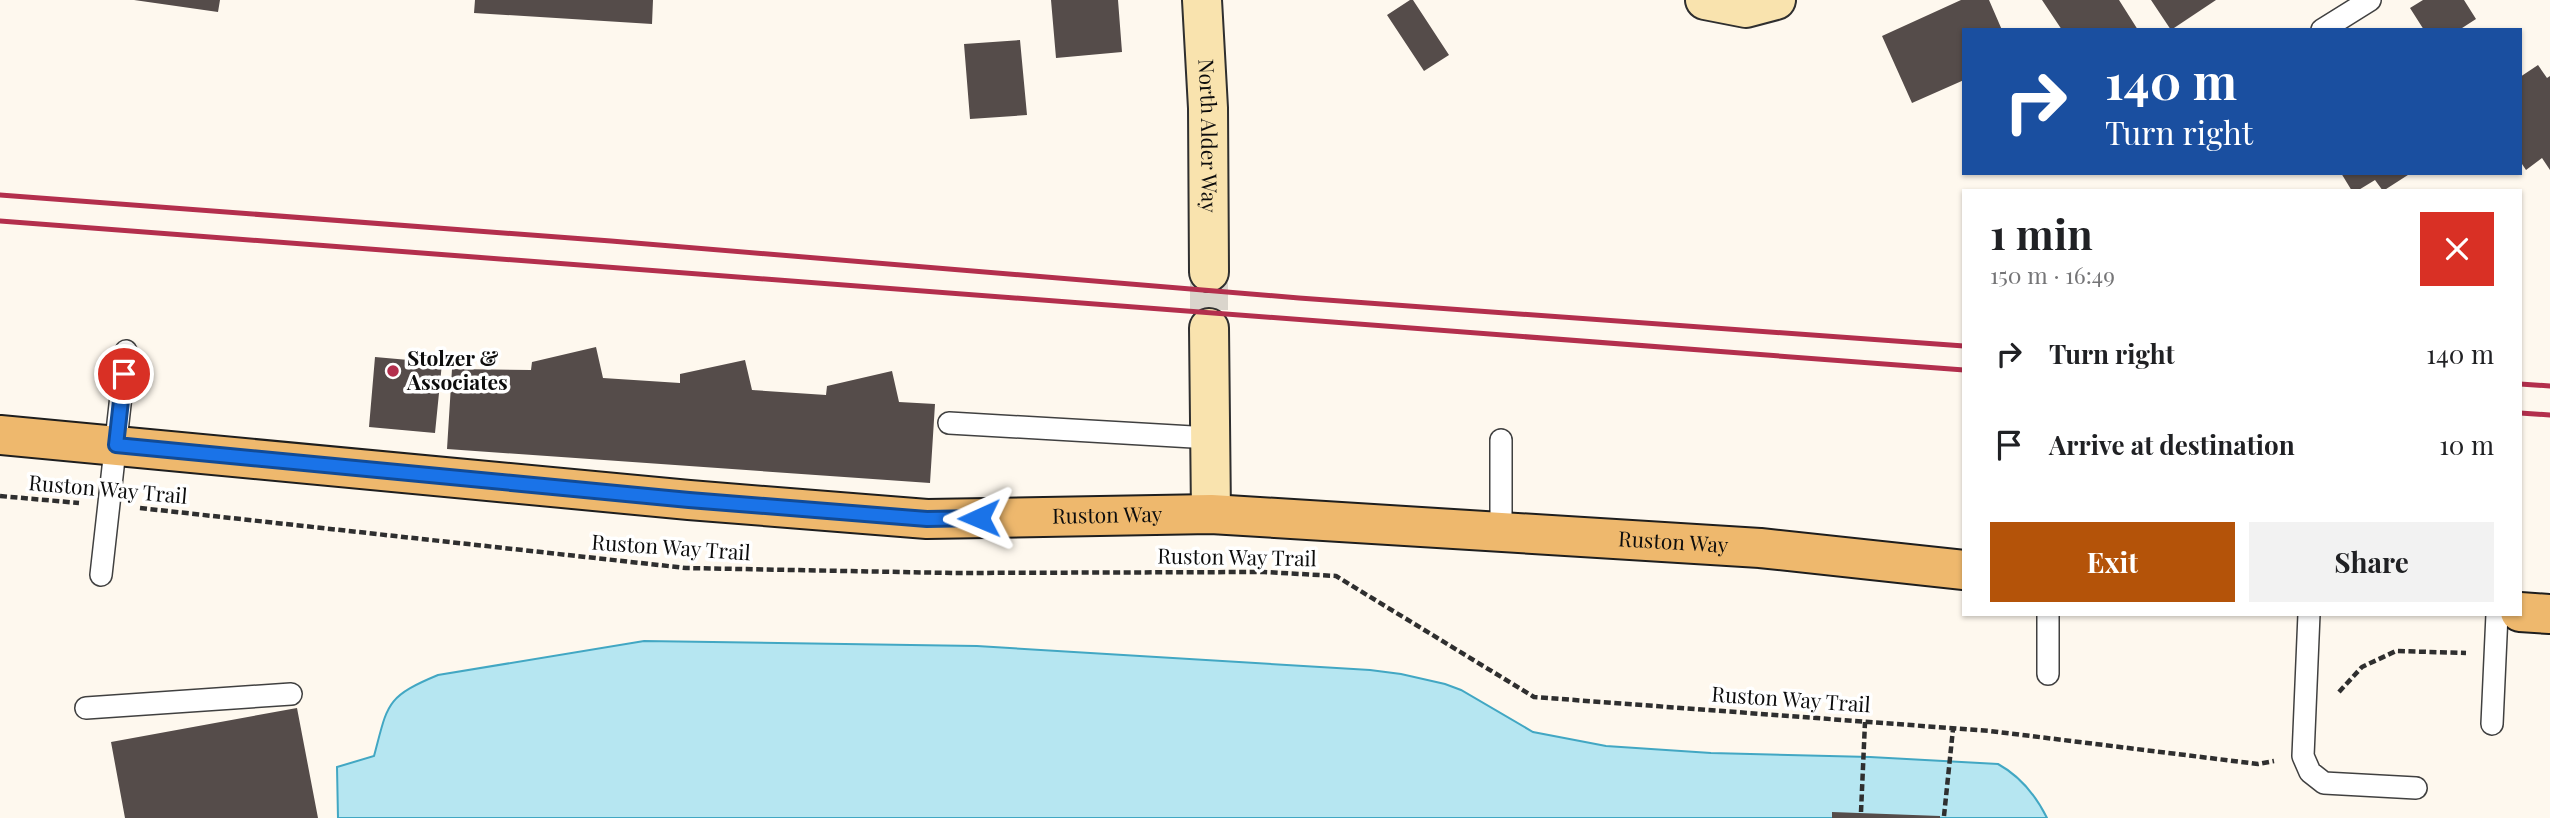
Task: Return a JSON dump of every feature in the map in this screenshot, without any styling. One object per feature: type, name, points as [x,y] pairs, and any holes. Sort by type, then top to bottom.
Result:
[{"type":"main road","name":"Ruston Way","points":[[0,435],[689,500],[927,519],[1211,514],[1760,548],[1962,570]]},
{"type":"main road","points":[[2522,612],[2550,614]]},
{"type":"street","name":"North Alder Way","points":[[1202,0],[1208,108],[1209,272]]},
{"type":"street","points":[[1705,0],[1746,8],[1776,0]]},
{"type":"street","points":[[1209,328],[1211,514]]},
{"type":"lane","points":[[2325,28],[2370,0]]},
{"type":"lane","points":[[101,575],[126,351]]},
{"type":"lane","points":[[948,423],[1210,438]]},
{"type":"lane","points":[[1501,440],[1501,533]]},
{"type":"lane","points":[[2048,616],[2048,674]]},
{"type":"lane","points":[[2309,616],[2303,756],[2310,772],[2324,783],[2416,788]]},
{"type":"lane","points":[[2492,724],[2497,616]]},
{"type":"lane","points":[[86,708],[291,694]]},
{"type":"path","name":"Ruston Way Trail","points":[[0,496],[193,513],[686,569],[953,573],[1264,572],[1336,576],[1534,697],[1954,729],[2258,764],[2303,756]]},
{"type":"path","points":[[2339,692],[2362,667],[2396,651],[2495,654]]},
{"type":"path","points":[[1861,812],[1865,722]]},
{"type":"path","points":[[1944,816],[1954,729]]},
{"type":"water","points":[[644,641],[977,646],[1370,670],[1445,684],[1461,690],[1533,732],[1606,746],[1711,753],[1998,764],[2027,787],[2047,818],[338,818],[337,767],[374,756],[386,713],[391,704],[408,690],[438,675]]},
{"type":"building","points":[[134,0],[220,0],[218,12]]},
{"type":"building","points":[[475,0],[653,0],[652,24],[474,13]]},
{"type":"building","points":[[1051,0],[1118,0],[1122,52],[1056,58]]},
{"type":"building","points":[[1413,0],[1449,55],[1424,71],[1387,15]]},
{"type":"building","points":[[1961,0],[1989,0],[2001,28],[1962,28],[1962,81],[1912,103],[1882,36]]},
{"type":"building","points":[[2042,0],[2119,0],[2137,28],[2061,28]]},
{"type":"building","points":[[2151,0],[2216,0],[2174,28],[2170,28]]},
{"type":"building","points":[[2423,0],[2464,0],[2476,19],[2462,28],[2423,28],[2410,8]]},
{"type":"building","points":[[1020,40],[1027,115],[970,119],[964,44]]},
{"type":"building","points":[[2538,65],[2547,78],[2550,76],[2550,170],[2542,158],[2526,170],[2522,164],[2522,76]]},
{"type":"building","points":[[2342,175],[2408,175],[2386,189],[2382,189],[2375,180],[2360,189],[2351,189]]},
{"type":"building","points":[[596,347],[603,378],[680,383],[680,374],[745,360],[752,390],[826,395],[827,386],[892,371],[899,402],[935,404],[930,483],[447,449],[452,369],[531,370],[532,362]]},
{"type":"building","points":[[375,357],[442,363],[435,433],[369,427]]},
{"type":"building","points":[[297,708],[318,818],[125,818],[111,742]]},
{"type":"building","points":[[1832,812],[1940,816],[1940,818],[1832,818]]},
{"type":"tunnel","points":[[1209,272],[1209,328]]},
{"type":"railway","points":[[0,195],[611,241],[1299,298],[1962,346]]},
{"type":"railway","points":[[0,221],[1962,370]]},
{"type":"railway","points":[[2522,384],[2550,386]]},
{"type":"railway","points":[[2522,413],[2550,415]]},
{"type":"place","name":"Stolzer & Associates","points":[[393,371]]},
{"type":"route","points":[[124,374],[116,445],[689,500],[927,519],[979,518]]}]
